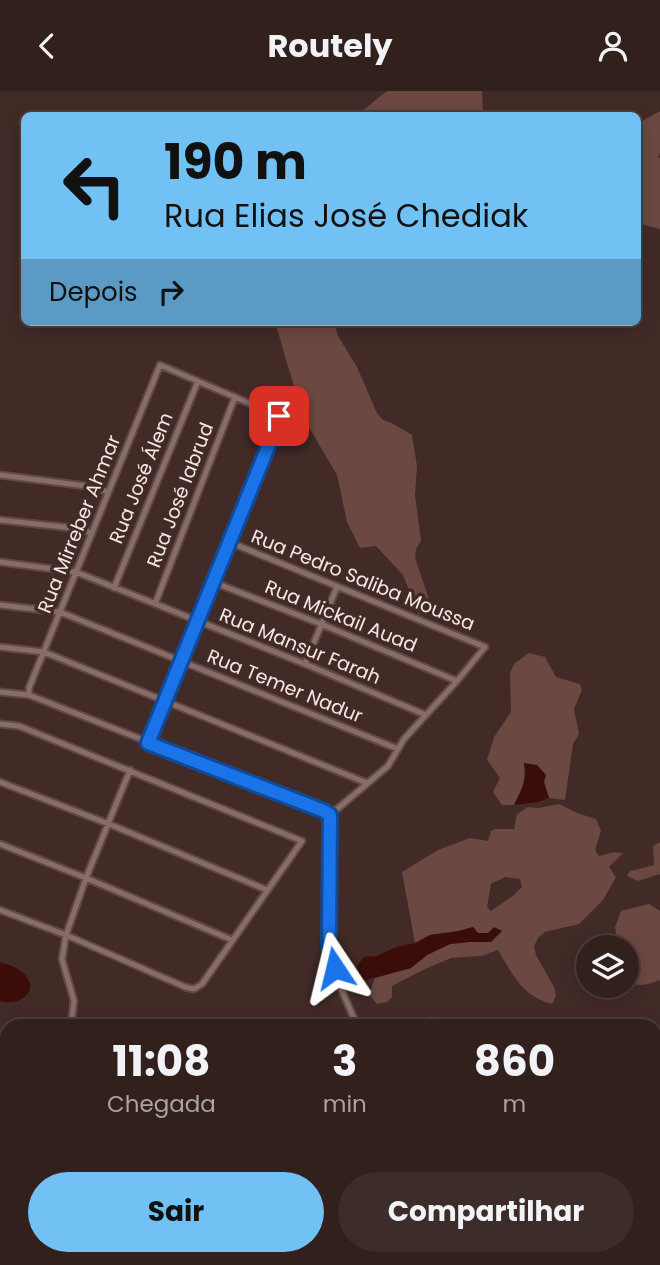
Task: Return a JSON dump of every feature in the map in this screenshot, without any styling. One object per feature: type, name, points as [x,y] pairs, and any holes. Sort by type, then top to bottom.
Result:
[{"type":"street","name":"Rua Mirreber Ahmar","points":[[29,695],[29,688],[160,365],[198,381]]},
{"type":"street","points":[[148,743],[279,416],[198,381]]},
{"type":"street","name":"Rua José Álem","points":[[114,587],[198,381]]},
{"type":"street","name":"Rua José Iabrud","points":[[155,604],[235,397]]},
{"type":"street","points":[[0,475],[94,487],[108,492]]},
{"type":"street","points":[[0,520],[82,529],[92,534]]},
{"type":"street","name":"Rua Pedro Saliba Moussa","points":[[229,542],[485,647],[457,681]]},
{"type":"street","name":"Rua Mansur Farah","points":[[0,562],[76,572],[426,715]]},
{"type":"street","name":"Rua Mickail Auad","points":[[213,582],[457,681]]},
{"type":"street","points":[[305,664],[337,587]]},
{"type":"street","name":"Rua Temer Nadur","points":[[0,605],[60,613],[398,749]]},
{"type":"street","points":[[0,647],[44,652],[367,783]]},
{"type":"street","points":[[354,1019],[341,989],[329,946],[330,815],[388,766],[404,739],[457,681]]},
{"type":"street","points":[[0,692],[29,695],[330,815]]},
{"type":"street","points":[[0,724],[19,726],[302,841],[202,984],[194,989],[0,910]]},
{"type":"street","points":[[72,1019],[74,1001],[61,959],[66,935],[130,770]]},
{"type":"street","points":[[0,782],[267,890]]},
{"type":"street","points":[[0,844],[232,940]]},
{"type":"shaded area","points":[[387,91],[482,91],[481,112],[361,112]]},
{"type":"shaded area","points":[[660,111],[660,229],[641,224],[641,122]]},
{"type":"shaded area","points":[[276,326],[335,326],[377,413],[383,420],[412,435],[417,466],[415,495],[421,541],[415,558],[431,605],[419,615],[403,575],[376,546],[360,548],[347,522],[337,475],[303,417]]},
{"type":"shaded area","points":[[529,653],[545,657],[556,677],[580,684],[582,690],[574,709],[579,734],[573,744],[565,800],[549,798],[544,782],[524,763],[524,781],[514,805],[502,805],[493,792],[500,778],[487,760],[494,737],[511,712],[510,673],[514,664]]},
{"type":"shaded area","points":[[524,763],[537,765],[546,775],[544,782],[549,798],[514,805],[524,780]]},
{"type":"shaded area","points":[[559,804],[596,819],[601,831],[595,850],[599,856],[614,852],[623,853],[609,867],[616,877],[603,900],[579,924],[545,932],[534,946],[536,955],[554,987],[556,996],[552,1004],[533,996],[519,983],[498,950],[481,956],[451,958],[425,969],[392,986],[392,997],[387,1002],[377,1004],[369,994],[375,978],[411,968],[427,955],[450,944],[491,942],[488,933],[478,933],[473,927],[430,935],[415,943],[402,872],[438,850],[470,838],[488,841],[491,831],[495,829],[514,829],[517,814],[528,807]],"holes":[[[505,877],[520,879],[522,887],[514,895],[491,911],[487,907],[491,884]]]},
{"type":"shaded area","points":[[660,842],[660,874],[638,881],[627,876],[630,871],[654,865],[653,846]]},
{"type":"shaded area","points":[[649,904],[660,911],[660,981],[639,985],[639,935],[616,935],[615,927],[621,911]]},
{"type":"shaded area","points":[[473,927],[478,933],[488,933],[494,927],[502,931],[491,942],[450,944],[427,955],[411,968],[362,981],[357,966],[364,957],[377,956],[430,935]]},
{"type":"shaded area","points":[[0,962],[20,970],[25,975],[30,987],[25,997],[13,1002],[0,1001]]},
{"type":"route","points":[[279,416],[148,743],[330,815],[329,946],[335,968]]}]
